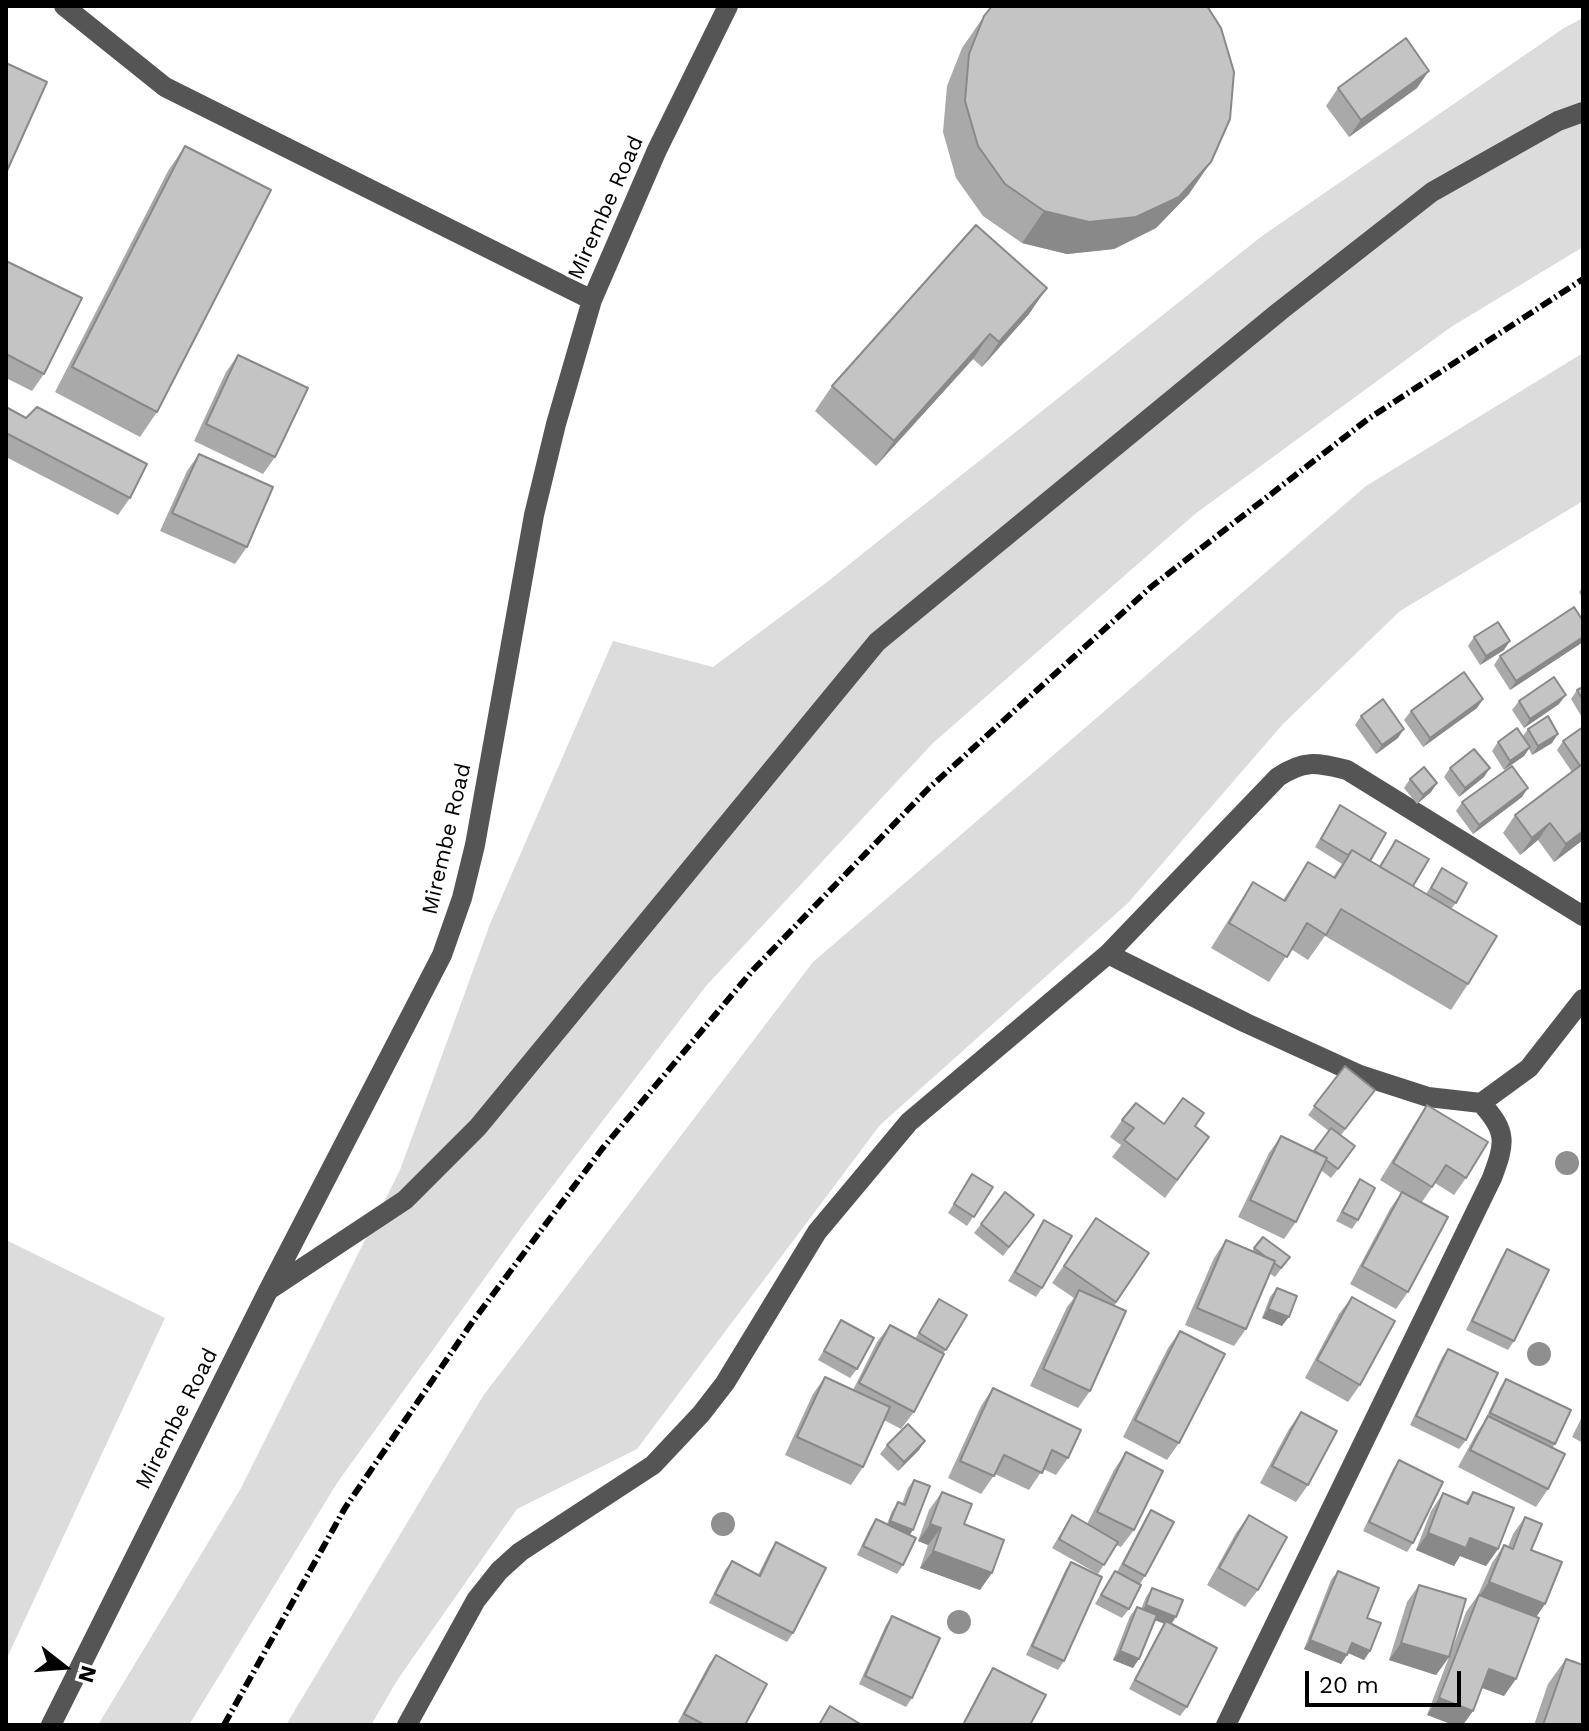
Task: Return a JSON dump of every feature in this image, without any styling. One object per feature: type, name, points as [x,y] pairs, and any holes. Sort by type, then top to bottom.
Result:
[{"type":"street","points":[[64,6],[165,87],[592,300]]},
{"type":"street","name":"Mirembe Road","points":[[51,1725],[268,1291],[442,955],[462,898],[475,845],[534,515],[556,424],[592,300],[657,150],[728,6]]},
{"type":"street","points":[[268,1291],[405,1200],[478,1127],[877,642],[1280,311],[1432,192],[1558,121],[1583,112]]},
{"type":"street","points":[[407,1725],[476,1600],[499,1571],[520,1552],[653,1465],[701,1414],[725,1383],[817,1232],[909,1122],[1108,954],[1278,777],[1294,766],[1310,763],[1347,770],[1583,916]]},
{"type":"street","points":[[1108,954],[1246,1023],[1360,1075],[1428,1097],[1481,1103],[1498,1121],[1503,1149],[1492,1178],[1226,1725]]},
{"type":"street","points":[[1481,1103],[1529,1068],[1583,999]]},
{"type":"shaded area","points":[[1583,18],[1583,247],[1451,327],[1195,514],[933,743],[706,986],[525,1222],[337,1483],[189,1725],[98,1725],[241,1488],[400,1170],[490,924],[613,641],[713,667],[822,586],[1262,236],[1564,28]]},
{"type":"shaded area","points":[[1583,353],[1583,501],[1400,611],[1283,724],[1128,903],[880,1125],[637,1449],[517,1509],[398,1679],[371,1725],[286,1725],[483,1396],[813,962],[1366,486]]},
{"type":"shaded area","points":[[6,1240],[165,1318],[6,1660]]},
{"type":"building","points":[[992,6],[1207,6],[1221,28],[1234,72],[1230,119],[1211,162],[1179,197],[1136,217],[1089,222],[1044,211],[1005,184],[978,146],[965,101],[969,54],[984,16]]},
{"type":"building","points":[[1406,38],[1429,71],[1361,120],[1338,88]]},
{"type":"building","points":[[6,63],[47,82],[6,173]]},
{"type":"building","points":[[185,146],[271,190],[157,412],[72,367]]},
{"type":"building","points":[[976,225],[1047,288],[999,342],[990,334],[894,441],[832,386]]},
{"type":"building","points":[[6,261],[82,298],[44,374],[6,354]]},
{"type":"building","points":[[238,355],[308,388],[275,457],[206,424]]},
{"type":"building","points":[[6,407],[26,418],[37,407],[147,464],[130,498],[6,433]]},
{"type":"building","points":[[199,454],[273,487],[247,547],[172,513]]},
{"type":"building","points":[[1574,607],[1583,621],[1583,637],[1516,681],[1500,656]]},
{"type":"building","points":[[1498,622],[1510,641],[1486,656],[1474,637]]},
{"type":"building","points":[[1464,672],[1483,699],[1430,738],[1411,711]]},
{"type":"building","points":[[1554,677],[1566,695],[1530,719],[1519,701]]},
{"type":"building","points":[[1383,699],[1404,729],[1382,745],[1361,716]]},
{"type":"building","points":[[1548,716],[1558,734],[1538,746],[1528,729]]},
{"type":"building","points":[[1583,727],[1583,767],[1563,741]]},
{"type":"building","points":[[1517,728],[1530,747],[1510,761],[1498,742]]},
{"type":"building","points":[[1474,749],[1490,768],[1465,788],[1450,768]]},
{"type":"building","points":[[1581,765],[1583,831],[1566,844],[1550,823],[1532,838],[1515,815]]},
{"type":"building","points":[[1512,766],[1528,788],[1479,825],[1462,802]]},
{"type":"building","points":[[1424,767],[1437,783],[1423,795],[1410,779]]},
{"type":"building","points":[[1340,805],[1386,833],[1370,861],[1352,850],[1348,855],[1321,839]]},
{"type":"building","points":[[1396,840],[1429,859],[1413,886],[1380,867]]},
{"type":"building","points":[[1352,850],[1497,936],[1468,984],[1341,909],[1326,935],[1307,923],[1287,957],[1229,923],[1253,882],[1285,901],[1308,862],[1335,878]]},
{"type":"building","points":[[1442,868],[1467,883],[1456,903],[1431,888]]},
{"type":"building","points":[[1345,1066],[1375,1090],[1345,1129],[1314,1106]]},
{"type":"building","points":[[1183,1098],[1204,1113],[1195,1126],[1209,1137],[1177,1180],[1124,1140],[1134,1128],[1122,1120],[1136,1103],[1164,1124]]},
{"type":"building","points":[[1427,1105],[1488,1142],[1466,1178],[1446,1165],[1432,1187],[1393,1163]]},
{"type":"building","points":[[1331,1128],[1355,1146],[1338,1169],[1314,1151]]},
{"type":"building","points":[[1281,1136],[1327,1158],[1296,1222],[1250,1200]]},
{"type":"building","points":[[972,1174],[993,1187],[974,1217],[954,1204]]},
{"type":"building","points":[[1360,1179],[1375,1188],[1358,1220],[1342,1212]]},
{"type":"building","points":[[1005,1192],[1034,1215],[1009,1247],[981,1224]]},
{"type":"building","points":[[1402,1192],[1448,1217],[1408,1292],[1362,1266]]},
{"type":"building","points":[[1096,1218],[1149,1253],[1116,1302],[1064,1266]]},
{"type":"building","points":[[1044,1220],[1072,1236],[1042,1288],[1015,1272]]},
{"type":"building","points":[[1263,1237],[1290,1257],[1281,1268],[1254,1248]]},
{"type":"building","points":[[1226,1240],[1275,1261],[1246,1329],[1197,1308]]},
{"type":"building","points":[[1507,1249],[1549,1270],[1514,1341],[1472,1321]]},
{"type":"building","points":[[1277,1288],[1297,1296],[1289,1317],[1268,1309]]},
{"type":"building","points":[[1079,1290],[1126,1311],[1090,1391],[1043,1369]]},
{"type":"building","points":[[1352,1297],[1395,1321],[1360,1385],[1317,1360]]},
{"type":"building","points":[[939,1299],[967,1315],[946,1350],[919,1333]]},
{"type":"building","points":[[841,1320],[874,1338],[857,1369],[824,1351]]},
{"type":"building","points":[[890,1325],[944,1354],[914,1412],[859,1383]]},
{"type":"building","points":[[1180,1331],[1225,1354],[1179,1443],[1135,1420]]},
{"type":"building","points":[[1448,1349],[1498,1373],[1466,1440],[1416,1416]]},
{"type":"building","points":[[825,1377],[890,1407],[863,1467],[797,1437]]},
{"type":"building","points":[[1506,1379],[1571,1410],[1555,1444],[1490,1413]]},
{"type":"building","points":[[993,1388],[1081,1430],[1068,1458],[1052,1450],[1042,1473],[1004,1455],[994,1476],[960,1461]]},
{"type":"building","points":[[1301,1412],[1337,1431],[1308,1485],[1272,1466]]},
{"type":"building","points":[[1488,1416],[1565,1454],[1548,1489],[1470,1450]]},
{"type":"building","points":[[908,1424],[925,1441],[904,1462],[887,1445]]},
{"type":"building","points":[[1126,1452],[1163,1471],[1134,1530],[1097,1512]]},
{"type":"building","points":[[1399,1460],[1443,1482],[1413,1543],[1369,1522]]},
{"type":"building","points":[[914,1480],[930,1486],[913,1530],[890,1521],[898,1502],[905,1505]]},
{"type":"building","points":[[942,1492],[972,1504],[964,1524],[1004,1540],[992,1573],[933,1551],[941,1528],[930,1524]]},
{"type":"building","points":[[1473,1492],[1514,1508],[1498,1549],[1470,1538],[1466,1548],[1428,1533],[1443,1493],[1468,1504]]},
{"type":"building","points":[[1151,1510],[1174,1522],[1145,1576],[1123,1564]]},
{"type":"building","points":[[1072,1515],[1118,1542],[1104,1565],[1059,1539]]},
{"type":"building","points":[[1249,1515],[1287,1537],[1258,1590],[1219,1568]]},
{"type":"building","points":[[1525,1517],[1542,1524],[1531,1550],[1562,1562],[1545,1604],[1489,1582],[1504,1545],[1513,1549]]},
{"type":"building","points":[[876,1519],[916,1538],[903,1565],[863,1546]]},
{"type":"building","points":[[776,1542],[826,1568],[793,1633],[715,1594],[732,1561],[760,1576]]},
{"type":"building","points":[[1071,1562],[1102,1577],[1064,1661],[1032,1646]]},
{"type":"building","points":[[1115,1571],[1141,1585],[1129,1609],[1101,1595]]},
{"type":"building","points":[[1338,1571],[1379,1588],[1367,1618],[1381,1623],[1370,1651],[1352,1643],[1347,1655],[1310,1640]]},
{"type":"building","points":[[1419,1585],[1466,1599],[1449,1657],[1401,1643]]},
{"type":"building","points":[[1152,1588],[1183,1600],[1176,1617],[1146,1605]]},
{"type":"building","points":[[1479,1595],[1539,1618],[1516,1679],[1489,1669],[1473,1711],[1439,1698]]},
{"type":"building","points":[[1137,1607],[1157,1615],[1139,1659],[1120,1651]]},
{"type":"building","points":[[892,1616],[940,1638],[912,1698],[865,1676]]},
{"type":"building","points":[[1166,1621],[1217,1648],[1187,1707],[1135,1680]]},
{"type":"building","points":[[716,1655],[767,1684],[745,1725],[705,1725],[684,1714]]},
{"type":"building","points":[[1566,1659],[1583,1665],[1583,1725],[1543,1725]]},
{"type":"building","points":[[993,1668],[1046,1695],[1030,1725],[963,1725]]},
{"type":"building","points":[[830,1706],[862,1725],[819,1725]]},
{"type":"railway","points":[[224,1725],[345,1508],[473,1321],[602,1149],[753,970],[928,789],[1151,587],[1368,419],[1583,279]]}]
